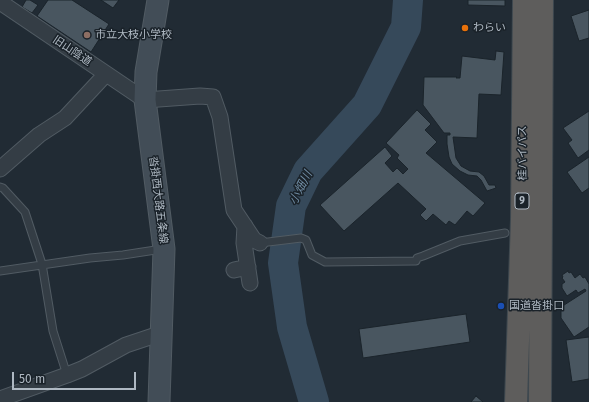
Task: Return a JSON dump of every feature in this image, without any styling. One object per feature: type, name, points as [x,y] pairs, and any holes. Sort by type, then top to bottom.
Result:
[{"type":"highway","name":"桂バイパス","points":[[516,402],[522,219],[524,0]]},
{"type":"highway","name":"桂バイパス","points":[[540,402],[542,0]]},
{"type":"main road","name":"沓掛西大路五条線","points":[[158,0],[146,72],[145,100],[164,249],[159,402]]},
{"type":"street","name":"旧山陰道","points":[[0,2],[145,100]]},
{"type":"street","points":[[0,169],[39,135],[65,118],[106,74]]},
{"type":"street","points":[[145,100],[200,96],[213,97],[220,117],[234,210],[254,240],[260,243]]},
{"type":"street","points":[[245,226],[241,269],[250,284]]},
{"type":"street","points":[[0,399],[67,375],[126,345],[162,333]]},
{"type":"lane","points":[[0,187],[3,188],[25,212],[42,264],[53,331],[67,375]]},
{"type":"lane","points":[[260,243],[301,238],[306,240],[312,255],[325,262],[416,261],[417,258],[460,241],[505,233]]},
{"type":"lane","points":[[0,271],[42,264],[164,249]]},
{"type":"building","points":[[26,0],[30,0],[38,5],[32,13],[22,7]]},
{"type":"building","points":[[48,0],[72,0],[109,24],[91,52],[37,16]]},
{"type":"building","points":[[101,0],[119,0],[113,8]]},
{"type":"building","points":[[468,0],[505,0],[505,6],[468,5]]},
{"type":"building","points":[[589,10],[589,38],[579,41],[571,16]]},
{"type":"building","points":[[496,51],[504,52],[501,95],[479,94],[477,138],[453,137],[456,158],[461,166],[470,171],[479,172],[484,176],[489,185],[495,185],[496,188],[487,191],[477,176],[468,175],[460,171],[452,164],[449,157],[447,144],[447,135],[450,135],[450,133],[444,133],[423,105],[424,77],[460,78],[462,56],[495,60]]},
{"type":"building","points":[[417,110],[431,124],[425,130],[437,142],[426,153],[485,203],[473,216],[467,211],[455,225],[449,221],[446,225],[433,214],[426,221],[420,215],[426,209],[398,183],[344,231],[320,205],[385,147],[392,156],[385,163],[393,172],[397,168],[403,174],[408,169],[397,158],[399,155],[386,143]]},
{"type":"building","points":[[589,111],[589,150],[578,158],[568,143],[572,140],[563,128]]},
{"type":"building","points":[[589,157],[589,188],[582,193],[567,172]]},
{"type":"building","points":[[568,271],[569,273],[571,272],[575,278],[580,274],[583,278],[585,277],[589,284],[589,327],[574,337],[561,318],[561,307],[586,291],[585,289],[578,293],[576,290],[567,296],[562,288],[562,284],[565,282],[562,275]]},
{"type":"building","points":[[466,314],[470,342],[363,358],[359,329]]},
{"type":"building","points":[[589,337],[589,379],[572,382],[566,340]]},
{"type":"building","points":[[476,396],[483,402],[471,402]]},
{"type":"waterway","name":"小畑川","points":[[314,402],[292,327],[283,263],[291,206],[308,171],[367,105],[406,27],[408,0]]},
{"type":"place","name":"わらい","points":[[465,28]]},
{"type":"place","name":"市立大枝小学校","points":[[87,35]]},
{"type":"place","name":"国道沓掛口","points":[[501,306]]}]
